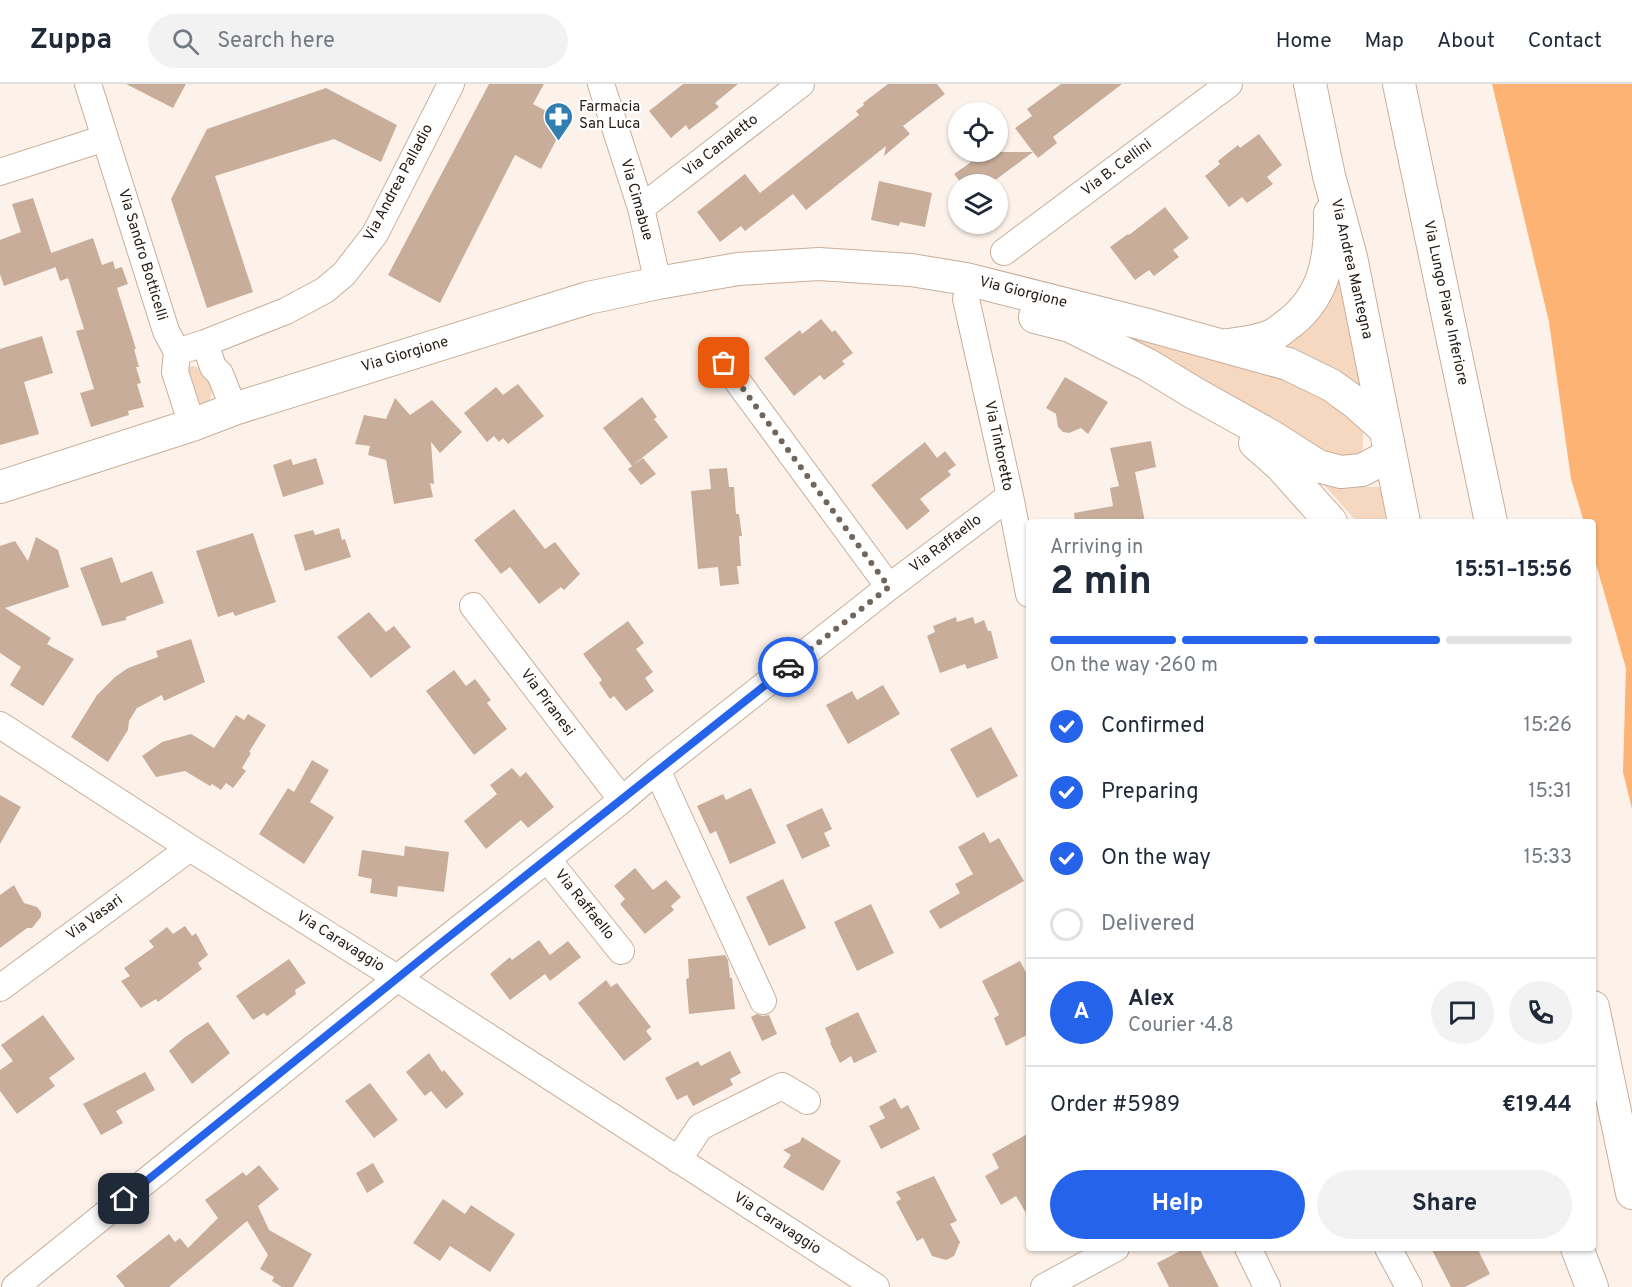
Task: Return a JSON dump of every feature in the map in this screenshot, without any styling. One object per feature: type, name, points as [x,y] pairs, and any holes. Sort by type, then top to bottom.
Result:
[{"type":"main road","name":"Via Andrea Mantegna","points":[[1310,84],[1329,176],[1351,257],[1388,442]]},
{"type":"main road","name":"Via Lungo Piave Inferiore","points":[[1399,84],[1490,519]]},
{"type":"main road","name":"Via Giorgione","points":[[1222,345],[1257,341],[1275,334],[1296,318],[1318,290],[1327,265],[1330,232],[1329,176]]},
{"type":"main road","name":"Via Giorgione","points":[[0,487],[192,425],[234,409],[588,298],[738,269],[819,264],[911,270],[966,279],[1140,323],[1288,364],[1331,385],[1356,403],[1388,442],[1362,470],[1341,472],[1318,466],[1148,365],[1070,326],[819,264]]},
{"type":"main road","name":"Via Giorgione","points":[[1194,393],[1281,466],[1328,519]]},
{"type":"main road","points":[[1388,442],[1403,519]]},
{"type":"main road","points":[[1596,1021],[1632,1193]]},
{"type":"main road","points":[[1578,1251],[1592,1287]]},
{"type":"street","name":"Via Sandro Botticelli","points":[[88,84],[166,331],[177,352],[175,372],[192,425]]},
{"type":"street","name":"Via Andrea Palladio","points":[[177,352],[286,312],[325,290],[344,274],[375,234],[451,84]]},
{"type":"street","name":"Via Cimabue","points":[[601,84],[641,208],[658,283]]},
{"type":"street","name":"Via Canaletto","points":[[641,208],[801,84]]},
{"type":"street","name":"Via B. Cellini","points":[[1004,252],[1229,84]]},
{"type":"street","points":[[0,172],[105,138]]},
{"type":"street","name":"Via Tintoretto","points":[[966,299],[1026,579]]},
{"type":"street","points":[[205,343],[213,367],[220,374],[234,409]]},
{"type":"street","points":[[724,363],[889,587]]},
{"type":"street","name":"Via Raffaello","points":[[15,1287],[657,770],[889,587],[1010,496]]},
{"type":"street","name":"Via Piranesi","points":[[473,606],[622,800]]},
{"type":"street","name":"Via Caravaggio","points":[[0,725],[876,1287]]},
{"type":"street","points":[[657,770],[764,1001]]},
{"type":"street","name":"Via Vasari","points":[[0,988],[190,848]]},
{"type":"street","name":"Via Raffaello","points":[[547,859],[621,951]]},
{"type":"street","points":[[678,1160],[700,1127],[782,1086],[807,1101]]},
{"type":"street","points":[[1044,1287],[1110,1251]]},
{"type":"street","points":[[1249,1251],[1267,1287]]},
{"type":"street","points":[[1390,1251],[1409,1287]]},
{"type":"shaded area","points":[[1492,84],[1632,84],[1632,809],[1623,772],[1626,668],[1596,564],[1596,519],[1583,519],[1571,479],[1549,322]]},
{"type":"shaded area","points":[[1340,258],[1369,397],[1263,347]]},
{"type":"shaded area","points":[[1100,326],[1304,378],[1357,419],[1363,433],[1363,447],[1359,458],[1337,461]]},
{"type":"shaded area","points":[[195,366],[208,377],[212,386],[209,402],[201,406],[197,404],[187,367]]},
{"type":"shaded area","points":[[1315,478],[1352,487],[1387,487],[1393,519],[1354,519]]},
{"type":"building","points":[[126,84],[186,84],[173,108]]},
{"type":"building","points":[[489,84],[544,84],[533,104],[561,119],[555,131],[560,133],[541,169],[515,155],[440,303],[388,275]]},
{"type":"building","points":[[683,84],[738,84],[715,103],[719,107],[689,130],[686,125],[671,138],[649,111]]},
{"type":"building","points":[[888,84],[937,84],[945,94],[903,126],[910,134],[884,156],[886,146],[806,210],[793,194],[745,231],[741,226],[720,242],[697,212],[745,174],[760,193],[859,115],[856,111],[864,105],[863,103]]},
{"type":"building","points":[[1061,84],[1122,84],[1053,137],[1057,143],[1038,158],[1015,128],[1032,116],[1027,109]]},
{"type":"building","points":[[326,88],[397,125],[381,162],[334,139],[215,176],[253,292],[207,308],[171,199],[207,129]]},
{"type":"building","points":[[1259,134],[1282,165],[1267,177],[1273,184],[1247,203],[1242,197],[1229,207],[1205,176],[1220,164],[1218,161],[1238,145],[1240,148]]},
{"type":"building","points":[[1008,152],[1033,152],[1003,174],[954,174],[971,162],[1008,162]]},
{"type":"building","points":[[879,181],[932,193],[925,227],[900,222],[899,226],[871,220]]},
{"type":"building","points":[[33,198],[56,267],[4,286],[0,274],[0,240],[21,232],[12,204]]},
{"type":"building","points":[[1165,207],[1189,238],[1173,250],[1179,257],[1154,276],[1149,270],[1135,280],[1110,247]]},
{"type":"building","points":[[93,238],[102,265],[113,261],[115,269],[122,267],[128,284],[117,288],[136,349],[134,349],[139,367],[136,367],[141,383],[137,384],[144,407],[128,411],[129,415],[91,427],[80,393],[94,389],[76,331],[84,329],[68,278],[60,281],[51,253]]},
{"type":"building","points":[[821,319],[832,332],[835,330],[853,353],[842,361],[845,364],[824,380],[820,375],[794,396],[764,358],[800,330],[802,334]]},
{"type":"building","points":[[42,336],[53,373],[24,382],[39,434],[0,445],[0,349]]},
{"type":"building","points":[[1065,377],[1108,402],[1088,434],[1081,428],[1069,433],[1063,432],[1058,427],[1056,414],[1046,408]]},
{"type":"building","points":[[518,384],[544,416],[508,444],[503,438],[499,442],[494,436],[487,442],[464,413],[496,387],[503,395]]},
{"type":"building","points":[[642,397],[657,417],[654,419],[668,437],[632,466],[603,428]]},
{"type":"building","points":[[395,398],[410,415],[432,400],[462,432],[440,453],[431,442],[434,484],[430,483],[433,497],[394,504],[386,460],[368,455],[370,446],[355,444],[364,415],[386,419]]},
{"type":"building","points":[[1151,441],[1156,467],[1135,472],[1144,519],[1075,519],[1074,513],[1113,506],[1110,488],[1119,486],[1110,448]]},
{"type":"building","points":[[925,442],[937,458],[945,451],[956,465],[948,471],[951,475],[920,499],[930,511],[907,530],[871,485]]},
{"type":"building","points":[[316,458],[324,484],[283,497],[273,465],[291,459],[293,465]]},
{"type":"building","points":[[643,458],[656,474],[641,485],[628,469]]},
{"type":"building","points":[[727,468],[729,487],[734,487],[736,514],[739,514],[742,536],[739,536],[741,566],[737,566],[739,584],[720,586],[718,567],[698,569],[691,491],[711,489],[709,469]]},
{"type":"building","points":[[514,509],[545,549],[555,542],[580,574],[564,590],[561,587],[539,604],[510,567],[501,574],[474,540]]},
{"type":"building","points":[[339,528],[342,540],[345,539],[351,557],[305,571],[294,535],[313,530],[315,535]]},
{"type":"building","points":[[253,533],[276,602],[235,616],[233,612],[218,617],[196,551]]},
{"type":"building","points":[[36,537],[58,550],[69,587],[5,608],[51,638],[47,644],[74,659],[43,706],[10,685],[21,667],[0,653],[0,546],[15,541],[28,561]]},
{"type":"building","points":[[112,557],[121,583],[152,571],[164,603],[126,617],[126,620],[102,626],[80,568]]},
{"type":"building","points":[[369,612],[386,632],[394,626],[411,647],[371,678],[337,637]]},
{"type":"building","points":[[956,617],[957,622],[973,617],[975,624],[984,620],[988,631],[991,631],[998,658],[967,669],[965,664],[940,673],[927,636],[935,632],[933,626]]},
{"type":"building","points":[[628,621],[644,643],[636,649],[653,672],[645,678],[654,691],[626,711],[614,696],[610,699],[599,683],[602,680],[583,654]]},
{"type":"building","points":[[191,639],[205,682],[164,701],[162,695],[137,708],[129,721],[128,730],[108,762],[71,737],[97,695],[115,677],[128,668],[158,657],[156,651]]},
{"type":"building","points":[[454,670],[466,686],[475,679],[491,700],[487,703],[507,729],[474,755],[426,691]]},
{"type":"building","points":[[883,685],[900,714],[848,744],[826,705],[852,691],[857,700]]},
{"type":"building","points":[[248,714],[266,725],[242,768],[246,771],[233,788],[226,783],[221,790],[185,771],[156,777],[142,756],[162,742],[191,734],[214,748],[236,715],[244,720]]},
{"type":"building","points":[[991,727],[1018,776],[977,798],[950,749]]},
{"type":"building","points":[[312,760],[329,770],[310,802],[334,817],[304,864],[259,834],[288,788],[294,792]]},
{"type":"building","points":[[512,768],[520,777],[526,772],[554,807],[528,828],[521,820],[486,849],[464,821],[497,794],[490,785]]},
{"type":"building","points":[[751,788],[776,843],[730,864],[716,831],[710,834],[697,806],[723,794],[726,800]]},
{"type":"building","points":[[0,795],[21,807],[0,844]]},
{"type":"building","points":[[822,808],[832,829],[824,833],[830,846],[802,859],[786,825]]},
{"type":"building","points":[[984,832],[990,843],[999,838],[1024,881],[940,929],[929,911],[960,893],[955,884],[973,874],[958,847]]},
{"type":"building","points":[[405,846],[449,852],[444,892],[398,886],[397,897],[370,893],[372,879],[358,876],[362,850],[404,856]]},
{"type":"building","points":[[635,868],[653,890],[666,880],[681,897],[671,906],[674,910],[645,934],[620,904],[625,899],[614,886]]},
{"type":"building","points":[[783,879],[806,928],[769,946],[746,897]]},
{"type":"building","points":[[14,885],[24,903],[37,907],[41,912],[41,917],[32,928],[27,928],[0,948],[0,895]]},
{"type":"building","points":[[871,904],[894,953],[857,971],[834,922]]},
{"type":"building","points":[[185,926],[192,936],[196,933],[208,955],[198,963],[202,969],[158,1002],[156,999],[141,1008],[121,981],[130,976],[124,968],[154,947],[149,941],[167,927],[173,934]]},
{"type":"building","points":[[539,940],[550,955],[568,941],[581,957],[550,981],[545,974],[510,1000],[490,974],[510,957],[512,960]]},
{"type":"building","points":[[725,955],[728,960],[730,978],[732,978],[735,1009],[689,1014],[686,979],[689,978],[688,959]]},
{"type":"building","points":[[289,959],[306,983],[295,990],[296,994],[267,1016],[264,1013],[253,1020],[236,996]]},
{"type":"building","points":[[1020,961],[1026,972],[1026,1036],[1006,1046],[994,1018],[999,1015],[982,981]]},
{"type":"building","points":[[606,980],[611,987],[617,983],[651,1027],[646,1031],[652,1039],[624,1061],[578,1003]]},
{"type":"building","points":[[858,1012],[877,1052],[854,1063],[851,1056],[840,1063],[825,1028]]},
{"type":"building","points":[[757,1014],[769,1015],[777,1034],[762,1041],[751,1017]]},
{"type":"building","points":[[43,1015],[75,1059],[49,1078],[55,1086],[17,1114],[0,1091],[0,1070],[13,1061],[1,1045]]},
{"type":"building","points":[[208,1022],[230,1053],[192,1084],[169,1051]]},
{"type":"building","points":[[730,1051],[741,1073],[730,1079],[733,1085],[693,1106],[687,1095],[677,1100],[665,1078],[698,1061],[701,1066]]},
{"type":"building","points":[[429,1053],[442,1072],[444,1070],[464,1094],[446,1109],[431,1091],[425,1096],[406,1072]]},
{"type":"building","points":[[145,1072],[155,1090],[116,1111],[123,1123],[101,1135],[83,1104]]},
{"type":"building","points":[[370,1083],[398,1120],[374,1138],[345,1101]]},
{"type":"building","points":[[895,1098],[901,1109],[908,1105],[920,1129],[881,1149],[869,1126],[885,1118],[879,1107]]},
{"type":"building","points":[[1026,1135],[1026,1213],[1016,1196],[1001,1205],[985,1176],[999,1168],[992,1154]]},
{"type":"building","points":[[802,1137],[841,1161],[823,1191],[783,1167],[791,1155],[783,1150],[800,1142]]},
{"type":"building","points":[[373,1163],[384,1182],[367,1193],[356,1173]]},
{"type":"building","points":[[259,1165],[279,1189],[258,1206],[269,1230],[312,1254],[293,1287],[282,1287],[272,1281],[274,1277],[260,1269],[268,1255],[247,1221],[169,1287],[125,1287],[116,1276],[169,1234],[175,1242],[180,1238],[188,1248],[218,1218],[205,1200],[243,1172],[246,1176]]},
{"type":"building","points":[[934,1176],[957,1221],[950,1224],[960,1242],[954,1256],[946,1260],[932,1256],[923,1238],[917,1241],[896,1202],[901,1199],[896,1192]]},
{"type":"building","points":[[443,1199],[465,1214],[471,1205],[515,1234],[490,1272],[450,1246],[440,1261],[413,1243]]},
{"type":"building","points":[[1180,1251],[1201,1251],[1219,1287],[1169,1287],[1157,1263]]},
{"type":"building","points":[[1433,1251],[1478,1251],[1490,1274],[1465,1287],[1451,1287]]},
{"type":"way so far","points":[[724,363],[889,587],[788,667]]},
{"type":"place","name":"Farmacia San Luca","points":[[558,142]]},
{"type":"route","points":[[124,1199],[788,667]]}]
